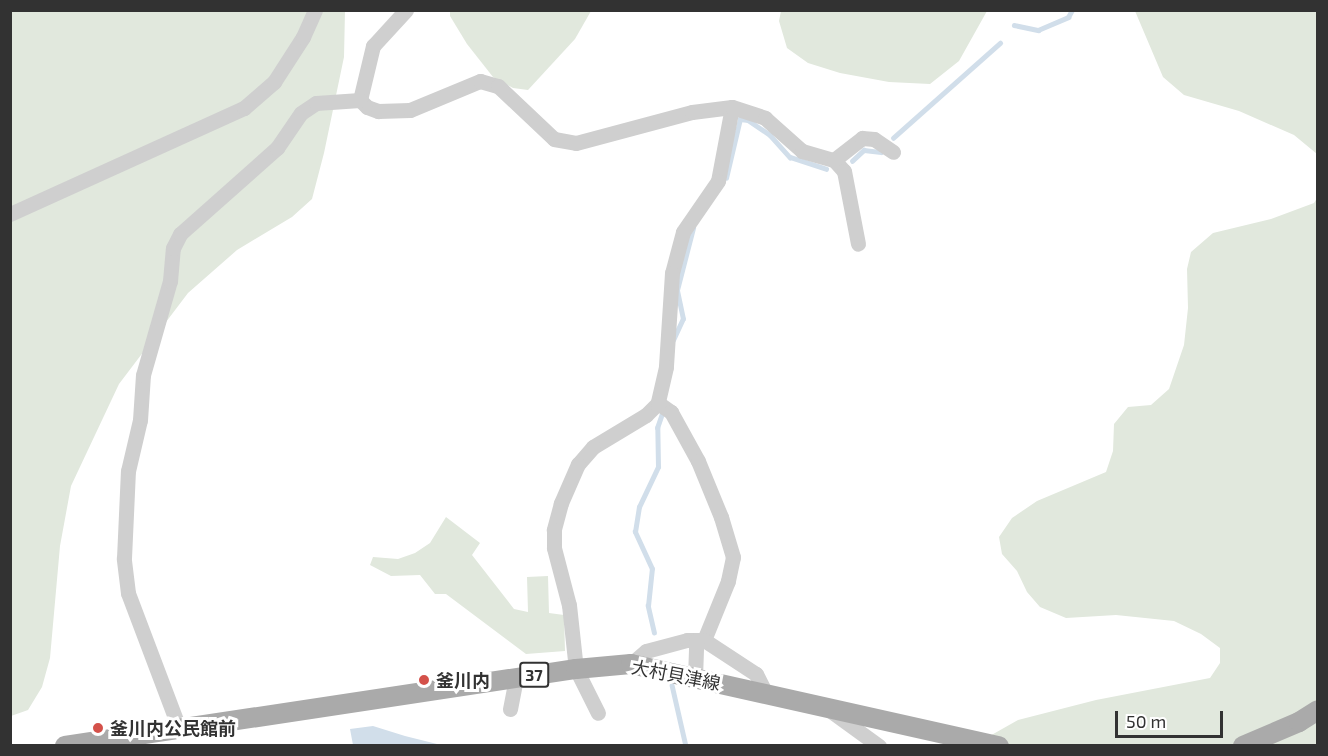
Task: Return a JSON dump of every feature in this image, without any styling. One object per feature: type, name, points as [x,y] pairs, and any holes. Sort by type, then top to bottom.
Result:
[{"type":"main road","name":"大村貝津線","points":[[64,746],[576,669],[631,664],[765,692],[999,746]]},
{"type":"main road","points":[[1243,746],[1299,722],[1317,710]]},
{"type":"street","points":[[10,214],[244,108],[274,82],[303,37],[315,10]]},
{"type":"street","points":[[360,100],[373,46],[406,10]]},
{"type":"street","points":[[179,728],[128,593],[124,558],[128,471],[140,420],[143,375],[170,281],[173,248],[180,234],[277,148],[301,113],[316,103],[360,100],[367,107],[378,111],[410,110],[480,81],[498,86],[554,139],[576,143],[692,112],[732,107],[765,118],[802,151],[834,160],[844,171],[858,244]]},
{"type":"street","points":[[695,678],[700,640],[728,581],[733,557],[698,461],[664,407],[672,273],[683,232],[718,181],[732,107]]},
{"type":"street","points":[[834,160],[862,138],[874,139],[893,152]]},
{"type":"street","points":[[598,713],[576,669],[569,605],[554,548],[554,530],[561,503],[578,464],[593,447],[646,415],[664,407]]},
{"type":"street","points":[[631,664],[646,651],[700,640],[756,674],[765,692]]},
{"type":"street","points":[[510,709],[516,678]]},
{"type":"street","points":[[826,707],[879,746]]},
{"type":"shaded area","points":[[450,10],[591,11],[575,39],[528,90],[513,88],[493,77],[467,44],[450,16]]},
{"type":"shaded area","points":[[781,10],[987,11],[959,61],[930,84],[889,82],[840,73],[808,63],[787,48],[779,21]]},
{"type":"shaded area","points":[[10,11],[345,11],[344,57],[312,199],[292,217],[237,250],[188,293],[119,384],[71,486],[60,546],[50,658],[42,687],[28,710],[11,716]]},
{"type":"shaded area","points":[[1135,11],[1317,11],[1317,154],[1294,135],[1239,111],[1184,95],[1163,77]]},
{"type":"shaded area","points":[[1317,198],[1317,745],[972,746],[1018,720],[1096,700],[1210,678],[1220,663],[1220,648],[1201,634],[1174,621],[1116,615],[1066,618],[1040,607],[1027,592],[1017,571],[1002,554],[999,537],[1012,518],[1037,501],[1106,472],[1113,451],[1114,424],[1128,407],[1151,405],[1169,389],[1184,345],[1188,308],[1187,269],[1191,252],[1213,233],[1271,219],[1314,203]]},
{"type":"shaded area","points":[[446,517],[480,543],[472,555],[514,609],[528,612],[527,577],[548,576],[549,613],[564,615],[565,651],[526,654],[446,594],[435,594],[420,575],[391,576],[370,565],[373,557],[398,559],[415,553],[430,543]]},
{"type":"shaded area","points":[[373,726],[441,745],[353,745],[350,729]]},
{"type":"waterway","points":[[1014,25],[1038,30],[1068,17],[1072,10]]},
{"type":"waterway","points":[[893,138],[1000,43]]},
{"type":"waterway","points":[[726,178],[740,119],[748,120],[770,135],[790,157],[826,169]]},
{"type":"waterway","points":[[852,161],[864,150],[881,152]]},
{"type":"waterway","points":[[673,340],[683,319],[677,290],[693,228]]},
{"type":"waterway","points":[[654,633],[648,606],[652,569],[635,532],[639,507],[658,467],[657,428],[663,411]]},
{"type":"waterway","points":[[672,685],[686,746]]},
{"type":"place","name":"釜川内","points":[[424,680]]},
{"type":"place","name":"釜川内公民館前","points":[[98,728]]}]
